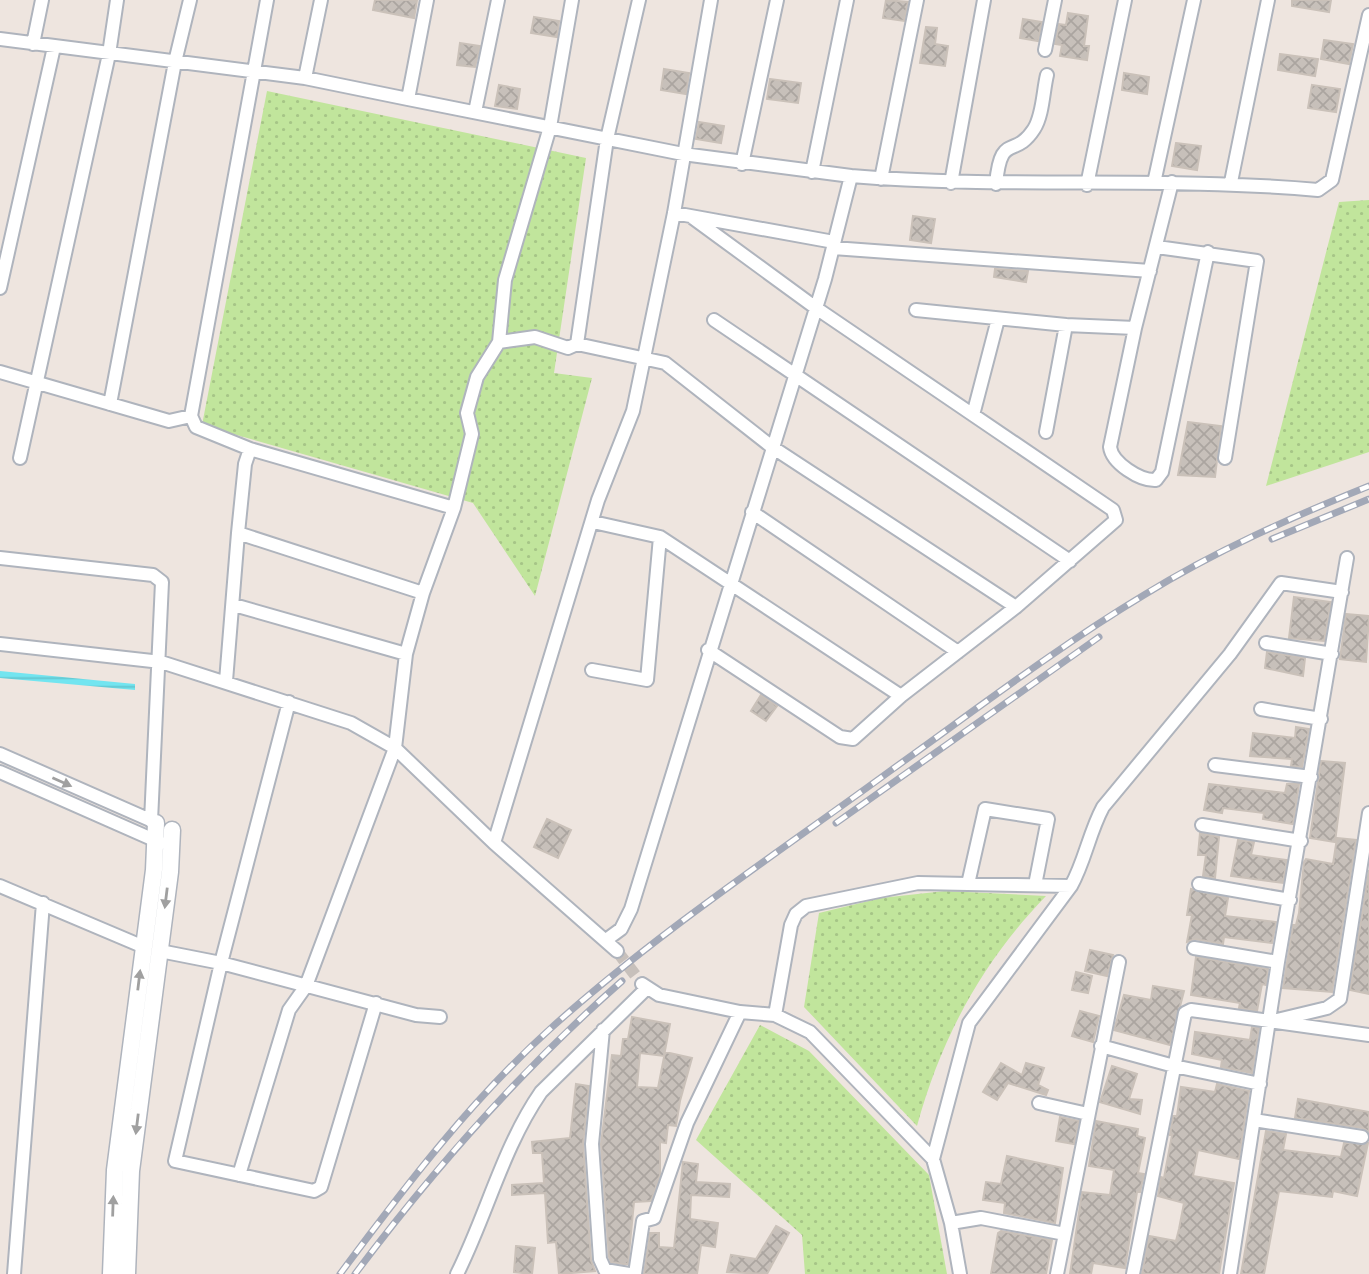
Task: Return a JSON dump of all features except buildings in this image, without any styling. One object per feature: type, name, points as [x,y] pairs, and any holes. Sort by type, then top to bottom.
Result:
[{"type":"street","points":[[33,44],[42,0]]},
{"type":"street","points":[[20,458],[109,54],[117,0]]},
{"type":"street","points":[[110,404],[190,0]]},
{"type":"street","points":[[267,0],[191,416],[196,427],[250,449],[454,508]]},
{"type":"street","points":[[304,78],[321,0]]},
{"type":"street","points":[[408,99],[428,0]]},
{"type":"street","points":[[475,112],[498,0]]},
{"type":"street","points":[[239,1175],[289,1010],[306,986],[395,748],[406,654],[423,593],[454,508],[472,434],[467,413],[477,377],[499,342],[505,280],[550,127],[572,0]]},
{"type":"street","points":[[577,344],[607,139],[639,0]]},
{"type":"street","points":[[495,843],[598,500],[633,411],[674,213],[712,0]]},
{"type":"street","points":[[742,164],[777,0]]},
{"type":"street","points":[[812,172],[847,0]]},
{"type":"street","points":[[881,179],[917,0]]},
{"type":"street","points":[[951,183],[984,0]]},
{"type":"street","points":[[1045,50],[1055,0]]},
{"type":"street","points":[[1087,185],[1125,0]]},
{"type":"street","points":[[1154,183],[1194,0]]},
{"type":"street","points":[[1231,182],[1268,0]]},
{"type":"street","points":[[0,39],[304,78],[742,164],[881,179],[951,183],[1087,185],[1231,182],[1318,190],[1332,180],[1369,15]]},
{"type":"street","points":[[0,288],[54,47]]},
{"type":"street","points":[[996,184],[999,159],[1004,150],[1027,138],[1036,126],[1047,75]]},
{"type":"street","points":[[607,940],[621,929],[631,909],[708,650],[816,308],[851,176]]},
{"type":"street","points":[[1172,182],[1135,328],[1110,452],[1140,478],[1156,480],[1162,472],[1208,252]]},
{"type":"street","points":[[674,213],[833,245],[1150,271]]},
{"type":"street","points":[[693,218],[816,308],[1113,510],[1114,525],[1016,607],[901,696],[853,739],[848,739],[708,650]]},
{"type":"street","points":[[1157,247],[1253,258],[1258,266],[1225,458]]},
{"type":"street","points":[[916,310],[1066,325],[1135,328]]},
{"type":"street","points":[[973,415],[998,319]]},
{"type":"street","points":[[714,320],[1070,561]]},
{"type":"street","points":[[1046,432],[1066,325]]},
{"type":"street","points":[[499,342],[535,337],[568,348],[577,344],[665,363],[772,447],[1016,607]]},
{"type":"street","points":[[0,372],[169,421],[191,416]]},
{"type":"street","points":[[226,681],[245,464],[250,449]]},
{"type":"street","points":[[752,512],[958,652]]},
{"type":"street","points":[[593,522],[660,537],[901,696]]},
{"type":"street","points":[[238,533],[423,593]]},
{"type":"street","points":[[592,670],[647,680],[660,537]]},
{"type":"street","points":[[0,558],[153,575],[162,582],[152,949],[131,1171],[127,1274]]},
{"type":"street","points":[[1230,1274],[1278,962],[1301,841],[1347,558]]},
{"type":"street","points":[[933,1160],[969,1023],[1070,886],[1081,868],[1090,831],[1103,807],[1230,653],[1281,583],[1342,592]]},
{"type":"street","points":[[234,605],[406,654]]},
{"type":"street","points":[[1266,643],[1332,654]]},
{"type":"street","points":[[0,644],[161,662],[351,723],[395,748],[495,843],[617,951]]},
{"type":"street","points":[[289,702],[221,963],[176,1161],[314,1191],[321,1187],[376,1003]]},
{"type":"street","points":[[1261,709],[1321,719]]},
{"type":"street","points":[[0,754],[172,830],[115,1170],[111,1274]]},
{"type":"street","points":[[1215,765],[1311,777]]},
{"type":"street","points":[[0,772],[171,847]]},
{"type":"street","points":[[968,884],[985,809],[1048,819],[1035,885]]},
{"type":"street","points":[[1270,1021],[1327,1008],[1340,999],[1369,813]]},
{"type":"street","points":[[1202,825],[1301,841]]},
{"type":"street","points":[[775,1015],[791,925],[796,914],[806,906],[918,883],[1070,886]]},
{"type":"street","points":[[1199,884],[1290,900]]},
{"type":"street","points":[[0,886],[152,949],[221,963],[416,1015],[440,1017]]},
{"type":"street","points":[[14,1274],[43,903]]},
{"type":"street","points":[[1194,948],[1278,962]]},
{"type":"street","points":[[1057,1274],[1119,962]]},
{"type":"street","points":[[457,1274],[515,1133],[528,1110],[541,1092],[644,987],[659,995],[740,1012],[775,1015],[810,1032],[933,1160],[951,1223],[960,1274]]},
{"type":"street","points":[[1133,1274],[1183,1016],[1188,1011],[1369,1035]]},
{"type":"street","points":[[635,1274],[643,1221],[654,1218],[687,1123],[740,1012]]},
{"type":"street","points":[[603,1030],[592,1144],[600,1259],[605,1269],[629,1274]]},
{"type":"street","points":[[1101,1046],[1174,1066],[1260,1084]]},
{"type":"street","points":[[1039,1103],[1088,1114]]},
{"type":"street","points":[[1254,1120],[1362,1137]]},
{"type":"street","points":[[951,1223],[981,1218],[1065,1234]]},
{"type":"green space","points":[[267,91],[586,158],[554,373],[592,378],[535,596],[473,503],[202,425]]},
{"type":"green space","points":[[1369,200],[1369,452],[1266,486],[1339,202]]},
{"type":"green space","points":[[945,891],[1046,896],[1002,947],[966,1003],[938,1062],[917,1126],[804,1007],[819,913],[881,898]]},
{"type":"green space","points":[[760,1025],[809,1051],[929,1175],[947,1274],[805,1274],[802,1235],[696,1140]]},
{"type":"water","points":[[0,671],[135,684],[135,690],[0,678]]},
{"type":"tunnel","points":[[617,951],[642,984]]},
{"type":"railway","points":[[340,1274],[465,1115],[550,1029],[631,960],[1015,680],[1111,615],[1226,549],[1369,486]]},
{"type":"railway","points":[[1272,539],[1369,499]]},
{"type":"railway","points":[[836,823],[1099,637]]},
{"type":"railway","points":[[355,1274],[448,1157],[481,1120],[549,1049],[622,981]]}]
